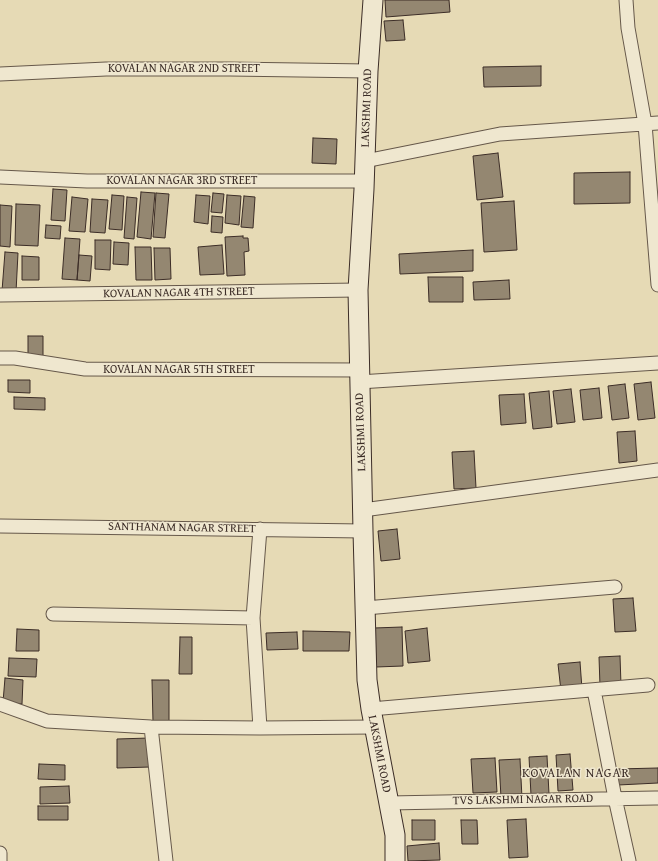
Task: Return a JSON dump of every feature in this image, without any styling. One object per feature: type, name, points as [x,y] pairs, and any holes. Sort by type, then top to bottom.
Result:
[{"type":"street","name":"LAKSHMI ROAD","points":[[373,0],[368,71],[358,290],[363,531],[367,680],[394,834],[395,861]]},
{"type":"street","points":[[626,0],[628,28],[652,124],[658,285]]},
{"type":"street","name":"KOVALAN NAGAR 2ND STREET","points":[[0,74],[106,69],[368,71]]},
{"type":"street","points":[[365,160],[500,134],[652,124]]},
{"type":"street","name":"KOVALAN NAGAR 3RD STREET","points":[[0,177],[87,181],[364,181]]},
{"type":"street","name":"KOVALAN NAGAR 4TH STREET","points":[[0,295],[358,290]]},
{"type":"street","name":"KOVALAN NAGAR 5TH STREET","points":[[0,358],[15,358],[85,369],[360,376],[658,363]]},
{"type":"street","points":[[363,510],[658,470]]},
{"type":"street","name":"SANTHANAM NAGAR STREET","points":[[0,526],[363,531]]},
{"type":"street","points":[[260,529],[253,618],[260,728]]},
{"type":"street","points":[[365,608],[615,587]]},
{"type":"street","points":[[53,614],[253,618]]},
{"type":"street","points":[[0,704],[47,720],[151,727],[260,728],[373,718],[594,690],[648,685]]},
{"type":"street","points":[[594,690],[629,861]]},
{"type":"street","points":[[151,727],[166,861]]},
{"type":"street","name":"TVS LAKSHMI NAGAR ROAD","points":[[389,802],[658,798]]},
{"type":"street","points":[[0,853],[0,861]]},
{"type":"building","points":[[385,0],[449,0],[450,12],[386,17]]},
{"type":"building","points":[[403,20],[405,40],[386,41],[384,21]]},
{"type":"building","points":[[541,66],[541,86],[484,87],[483,67]]},
{"type":"building","points":[[313,138],[337,139],[336,164],[312,163]]},
{"type":"building","points":[[498,153],[503,197],[477,200],[473,156]]},
{"type":"building","points":[[630,172],[630,203],[574,204],[574,173]]},
{"type":"building","points":[[53,189],[67,190],[65,221],[51,220]]},
{"type":"building","points":[[141,192],[155,193],[151,239],[137,237]]},
{"type":"building","points":[[156,193],[169,194],[165,238],[153,237]]},
{"type":"building","points":[[213,193],[224,194],[222,213],[211,212]]},
{"type":"building","points":[[112,195],[124,196],[122,230],[109,229]]},
{"type":"building","points":[[196,195],[210,196],[208,224],[194,222]]},
{"type":"building","points":[[227,195],[241,196],[239,225],[225,223]]},
{"type":"building","points":[[244,196],[255,197],[253,228],[241,227]]},
{"type":"building","points":[[72,197],[88,199],[85,232],[69,231]]},
{"type":"building","points":[[127,197],[137,198],[134,239],[124,238]]},
{"type":"building","points":[[92,199],[108,200],[105,233],[90,232]]},
{"type":"building","points":[[514,201],[517,250],[484,252],[481,203]]},
{"type":"building","points":[[16,204],[40,205],[38,246],[15,245]]},
{"type":"building","points":[[0,205],[12,206],[10,247],[0,246]]},
{"type":"building","points":[[212,216],[223,217],[222,233],[211,232]]},
{"type":"building","points":[[46,225],[61,226],[60,239],[45,238]]},
{"type":"building","points":[[243,236],[243,238],[248,238],[249,251],[244,252],[245,275],[227,276],[225,237]]},
{"type":"building","points":[[65,238],[80,239],[77,280],[62,279]]},
{"type":"building","points":[[95,240],[111,240],[110,270],[95,269]]},
{"type":"building","points":[[114,242],[129,243],[128,265],[113,264]]},
{"type":"building","points":[[222,245],[224,274],[200,275],[198,247]]},
{"type":"building","points":[[135,247],[151,247],[152,280],[136,280]]},
{"type":"building","points":[[154,248],[170,248],[171,279],[155,280]]},
{"type":"building","points":[[473,250],[473,271],[400,274],[399,254]]},
{"type":"building","points":[[5,252],[18,253],[16,292],[2,291]]},
{"type":"building","points":[[79,255],[92,256],[90,281],[77,280]]},
{"type":"building","points":[[22,256],[39,257],[39,280],[22,280]]},
{"type":"building","points":[[428,277],[463,277],[463,302],[429,302]]},
{"type":"building","points":[[509,280],[510,299],[474,300],[473,282]]},
{"type":"building","points":[[28,336],[43,336],[43,359],[28,359]]},
{"type":"building","points":[[8,380],[30,380],[30,393],[8,392]]},
{"type":"building","points":[[651,382],[655,418],[638,420],[634,384]]},
{"type":"building","points":[[625,384],[629,418],[612,420],[608,386]]},
{"type":"building","points":[[599,388],[602,418],[583,420],[580,390]]},
{"type":"building","points":[[571,389],[575,422],[557,424],[553,391]]},
{"type":"building","points":[[549,391],[552,427],[533,429],[529,393]]},
{"type":"building","points":[[524,394],[526,423],[501,425],[499,395]]},
{"type":"building","points":[[14,397],[45,398],[45,410],[14,409]]},
{"type":"building","points":[[635,431],[637,461],[619,463],[617,432]]},
{"type":"building","points":[[474,451],[476,488],[454,489],[452,452]]},
{"type":"building","points":[[397,529],[400,559],[381,561],[378,531]]},
{"type":"building","points":[[633,598],[636,631],[615,632],[613,599]]},
{"type":"building","points":[[402,627],[403,666],[376,667],[374,628]]},
{"type":"building","points":[[427,628],[430,661],[408,663],[405,631]]},
{"type":"building","points":[[17,629],[39,630],[39,651],[16,651]]},
{"type":"building","points":[[303,631],[350,632],[349,651],[303,651]]},
{"type":"building","points":[[297,632],[298,649],[267,650],[266,633]]},
{"type":"building","points":[[180,637],[192,637],[192,674],[179,674]]},
{"type":"building","points":[[620,656],[621,685],[600,686],[599,657]]},
{"type":"building","points":[[9,658],[37,659],[36,677],[8,676]]},
{"type":"building","points":[[580,662],[582,689],[561,691],[558,664]]},
{"type":"building","points":[[5,678],[23,680],[22,704],[3,702]]},
{"type":"building","points":[[152,680],[169,680],[169,722],[153,722]]},
{"type":"building","points":[[149,738],[150,767],[117,768],[117,739]]},
{"type":"building","points":[[570,754],[573,790],[558,791],[556,755]]},
{"type":"building","points":[[547,756],[549,794],[531,795],[529,757]]},
{"type":"building","points":[[495,758],[497,792],[473,793],[471,759]]},
{"type":"building","points":[[520,759],[522,798],[501,798],[499,760]]},
{"type":"building","points":[[39,764],[65,765],[65,780],[38,779]]},
{"type":"building","points":[[658,768],[658,783],[618,785],[617,769]]},
{"type":"building","points":[[69,786],[70,803],[40,804],[40,787]]},
{"type":"building","points":[[38,806],[68,806],[68,820],[38,820]]},
{"type":"building","points":[[526,819],[528,857],[509,858],[507,820]]},
{"type":"building","points":[[412,820],[435,820],[435,840],[412,840]]},
{"type":"building","points":[[461,820],[477,820],[478,844],[462,844]]},
{"type":"building","points":[[439,843],[440,860],[408,861],[407,846]]},
{"type":"district","name":"KOVALAN NAGAR","points":[[576,774]]}]
